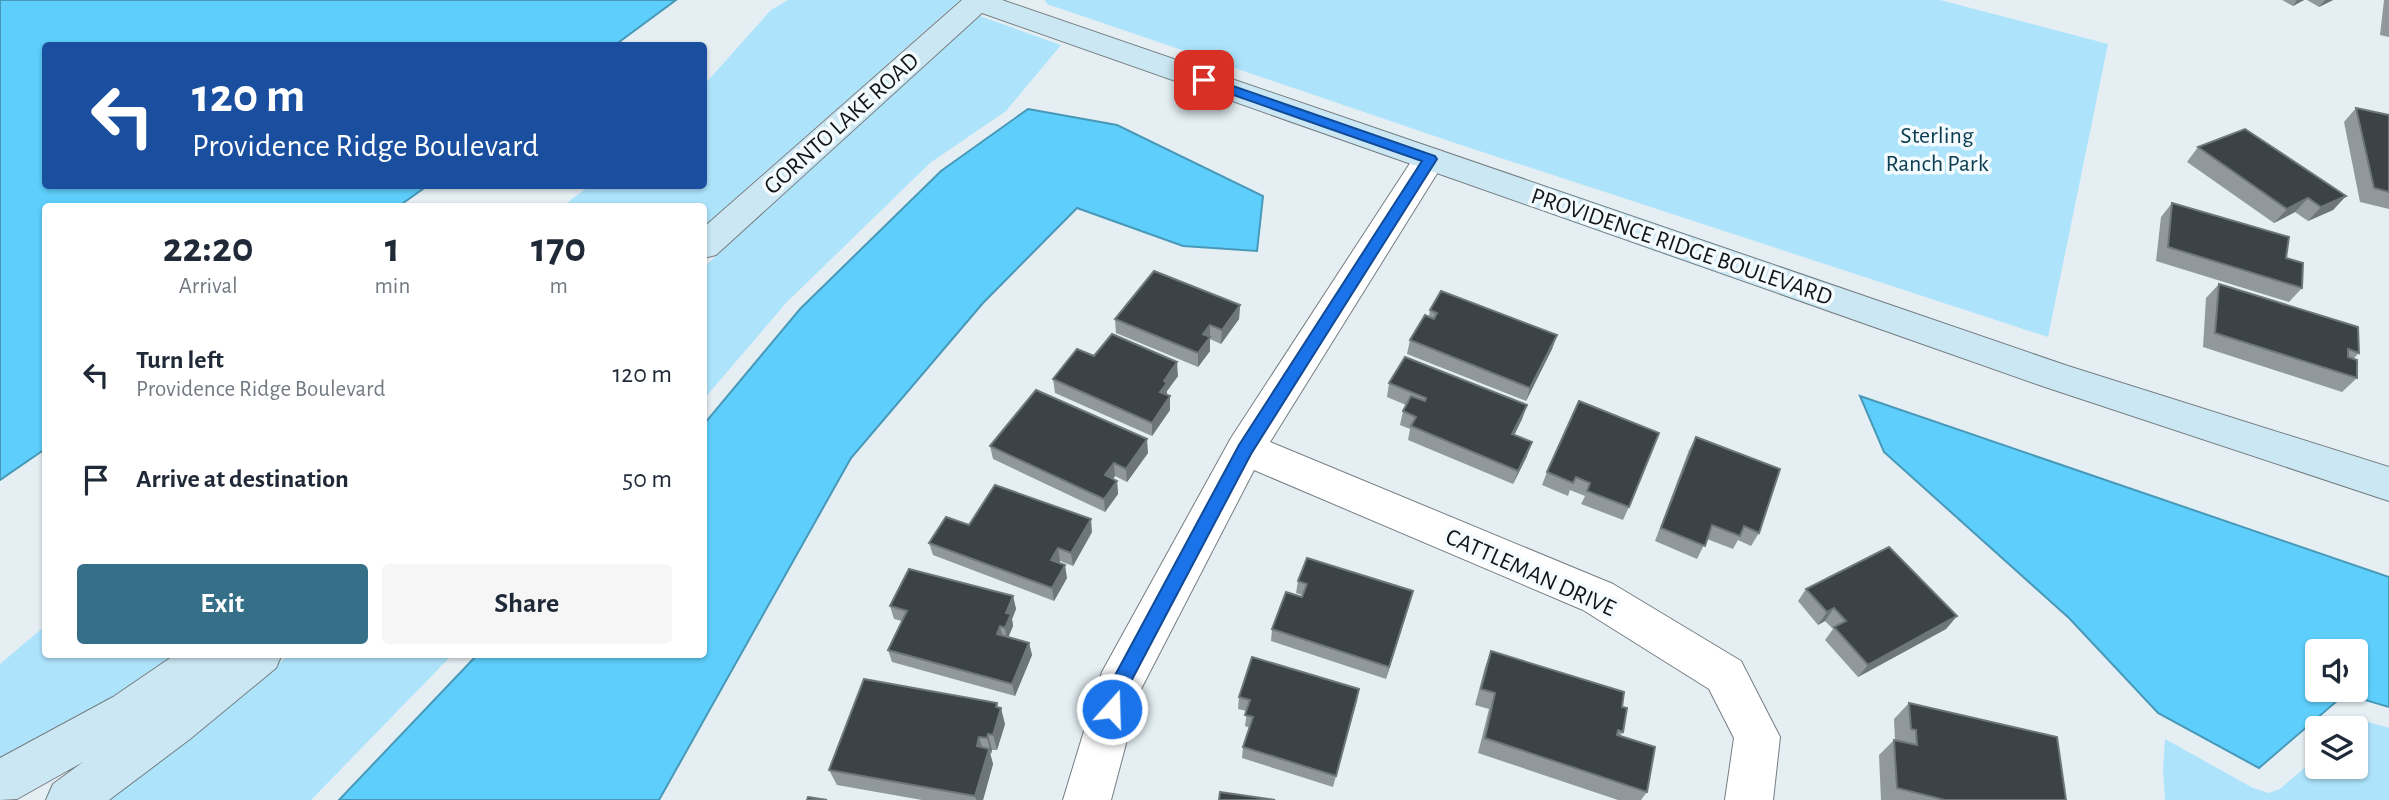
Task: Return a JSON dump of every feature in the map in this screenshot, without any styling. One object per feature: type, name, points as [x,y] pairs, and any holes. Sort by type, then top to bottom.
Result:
[{"type":"street","name":"PROVIDENCE RIDGE BOULEVARD","points":[[978,1],[2055,376],[2389,484]]},
{"type":"street","name":"GORNTO LAKE ROAD","points":[[707,243],[978,1]]},
{"type":"street","points":[[1087,800],[1118,687],[1245,449],[1430,159]]},
{"type":"street","name":"CATTLEMAN DRIVE","points":[[1245,449],[1598,597],[1725,675],[1757,737],[1749,800]]},
{"type":"street","points":[[0,783],[129,712],[208,658]]},
{"type":"street","points":[[70,800],[174,724],[255,658]]},
{"type":"green space","points":[[788,0],[960,0],[707,223],[707,203],[567,203],[585,189],[707,189],[707,82],[771,10]]},
{"type":"green space","name":"Sterling Ranch Park","points":[[1045,0],[1940,0],[2108,44],[2048,337],[1461,145],[1047,4]]},
{"type":"green space","points":[[980,16],[1061,45],[1006,111],[930,163],[786,303],[707,395],[707,264]]},
{"type":"green space","points":[[42,629],[42,658],[177,658],[121,694],[0,760],[0,664]]},
{"type":"green space","points":[[285,658],[449,658],[311,800],[106,800],[188,739]]},
{"type":"green space","points":[[2368,722],[2389,728],[2389,800],[2165,800],[2165,739],[2253,788],[2269,793],[2280,789],[2305,767],[2305,779],[2368,779]]},
{"type":"water","points":[[0,0],[676,0],[619,42],[42,42],[42,189],[423,189],[403,203],[42,203],[42,451],[0,480]]},
{"type":"water","points":[[1028,109],[1117,125],[1263,196],[1257,251],[1183,246],[1077,208],[983,303],[851,458],[659,800],[339,800],[474,658],[707,658],[707,420],[800,309],[941,171]]},
{"type":"water","points":[[1860,396],[2389,577],[2389,707],[2368,701],[2368,639],[2305,639],[2305,702],[2336,702],[2319,716],[2305,716],[2305,728],[2259,768],[2158,713],[2069,618],[1884,452]]},
{"type":"building","points":[[2356,108],[2389,115],[2389,192],[2374,188]]},
{"type":"building","points":[[2245,129],[2346,196],[2321,207],[2308,198],[2287,209],[2198,147]]},
{"type":"building","points":[[2172,203],[2289,237],[2286,258],[2303,263],[2302,288],[2168,247]]},
{"type":"building","points":[[1154,271],[1240,305],[1222,330],[1210,325],[1203,334],[1210,337],[1198,353],[1115,319]]},
{"type":"building","points":[[2219,284],[2358,327],[2359,353],[2348,349],[2348,357],[2357,360],[2357,378],[2215,333]]},
{"type":"building","points":[[1441,291],[1557,335],[1530,388],[1410,340],[1425,315],[1434,319],[1437,313],[1430,310]]},
{"type":"building","points":[[1112,334],[1177,362],[1160,392],[1170,396],[1152,423],[1053,379],[1077,349],[1094,356]]},
{"type":"building","points":[[1405,357],[1527,405],[1512,434],[1532,442],[1518,471],[1411,426],[1416,417],[1403,411],[1411,396],[1425,401],[1426,398],[1389,383]]},
{"type":"building","points":[[1036,390],[1147,439],[1126,469],[1114,463],[1105,475],[1117,481],[1104,499],[990,446]]},
{"type":"building","points":[[1579,401],[1659,433],[1629,507],[1587,491],[1590,483],[1576,477],[1573,483],[1547,472]]},
{"type":"building","points":[[1696,437],[1780,469],[1759,533],[1744,526],[1740,536],[1712,525],[1705,546],[1661,528]]},
{"type":"building","points":[[995,485],[1091,519],[1071,553],[1058,548],[1051,560],[1065,565],[1052,588],[929,543],[946,517],[969,525]]},
{"type":"building","points":[[1889,547],[1957,616],[1868,665],[1834,627],[1846,621],[1834,608],[1827,612],[1806,589]]},
{"type":"building","points":[[1307,558],[1413,591],[1389,667],[1272,629],[1286,592],[1302,597],[1307,584],[1298,581]]},
{"type":"building","points":[[909,569],[1013,596],[1006,613],[1011,614],[1005,628],[1000,626],[997,634],[1029,643],[1012,684],[888,650],[907,611],[890,606]]},
{"type":"building","points":[[1491,651],[1624,692],[1622,707],[1627,708],[1623,732],[1618,730],[1617,735],[1655,747],[1647,792],[1485,738],[1495,693],[1481,689]]},
{"type":"building","points":[[1252,657],[1359,689],[1336,776],[1243,747],[1253,717],[1245,715],[1250,700],[1239,697]]},
{"type":"building","points":[[864,679],[997,703],[996,707],[1001,708],[993,735],[988,734],[987,738],[979,737],[977,746],[989,749],[975,796],[829,770]]},
{"type":"building","points":[[1909,703],[2057,737],[2066,800],[1945,800],[1897,788],[1894,740],[1917,745],[1916,730],[1911,729]]},
{"type":"building","points":[[1220,792],[1275,800],[1219,800]]},
{"type":"route","points":[[1112,709],[1118,687],[1245,449],[1430,159],[1204,80]]}]
